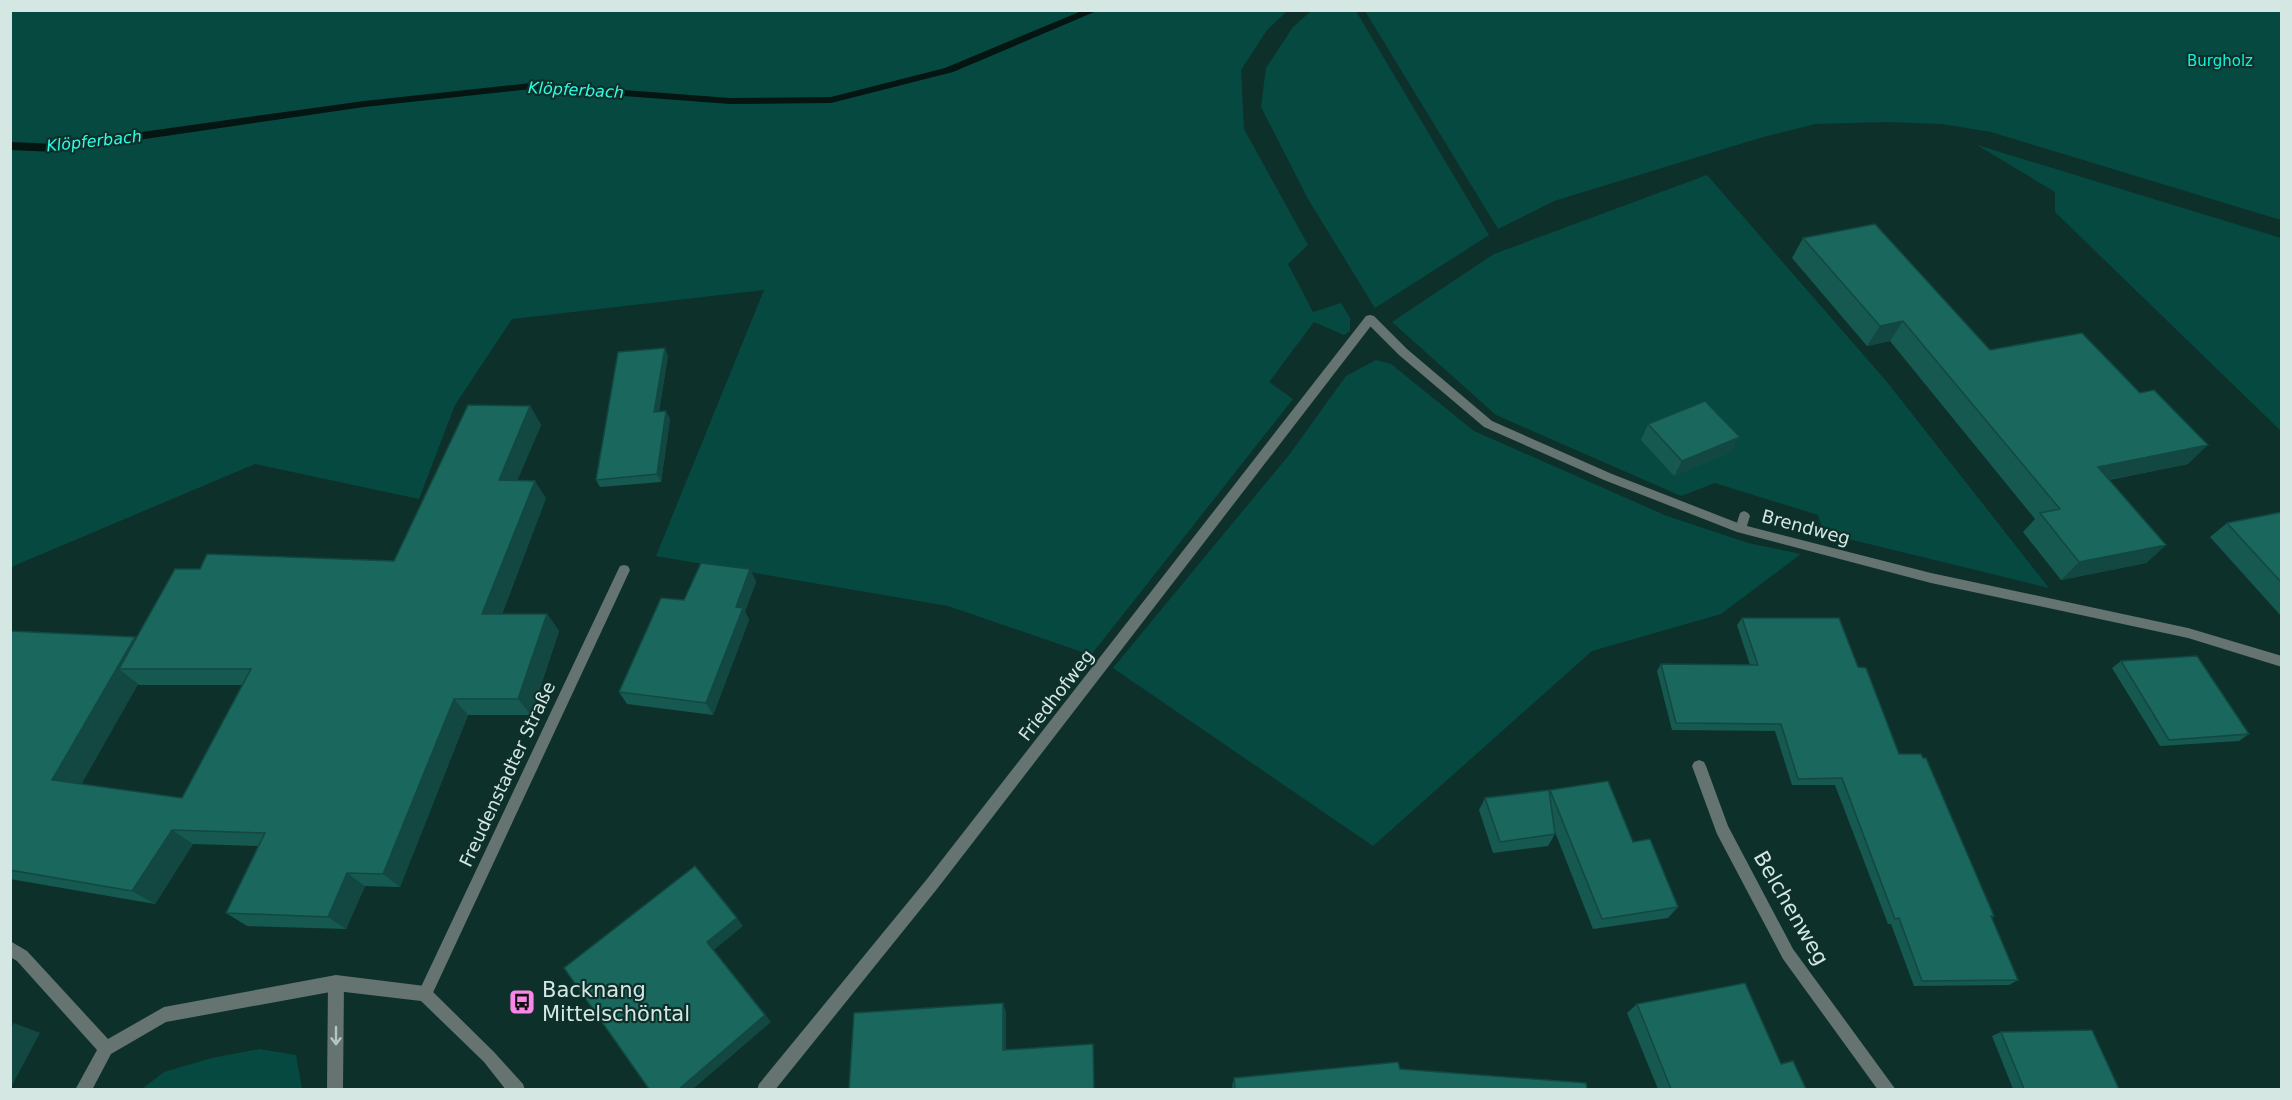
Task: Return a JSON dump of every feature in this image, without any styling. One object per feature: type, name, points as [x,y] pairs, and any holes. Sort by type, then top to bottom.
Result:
[{"type":"street","name":"Brendweg","points":[[1370,319],[1403,352],[1488,424],[1608,477],[1742,523],[1931,578],[2188,633],[2282,662]]},
{"type":"street","name":"Friedhofweg","points":[[765,1089],[932,884],[1370,319]]},
{"type":"street","name":"Freudenstadter Straße","points":[[425,994],[624,570]]},
{"type":"street","name":"Belchenweg","points":[[1699,766],[1722,830],[1788,954],[1888,1089]]},
{"type":"street","points":[[10,948],[22,956],[106,1049]]},
{"type":"street","points":[[336,983],[336,1089]]},
{"type":"street","points":[[83,1089],[106,1049],[164,1015],[336,983],[425,994],[489,1057],[517,1089]]},
{"type":"green space","points":[[10,11],[1287,11],[1267,30],[1241,70],[1244,129],[1308,245],[1288,264],[1313,312],[1341,303],[1350,318],[1350,331],[1344,335],[1314,322],[1269,382],[1293,399],[1091,655],[948,606],[656,556],[764,290],[512,319],[455,405],[419,499],[255,464],[11,567]]},
{"type":"green space","points":[[1311,11],[1356,11],[1489,235],[1375,308],[1308,199],[1261,107],[1266,68],[1293,27]]},
{"type":"green space","name":"Burgholz","points":[[1365,11],[2281,11],[2281,220],[1991,132],[1942,124],[1887,122],[1815,124],[1763,137],[1554,201],[1498,229]]},
{"type":"green space","points":[[1977,145],[2281,238],[2281,431],[2055,212],[2055,192]]},
{"type":"green space","points":[[1707,175],[1887,382],[2049,588],[1824,533],[1818,515],[1715,483],[1681,496],[1496,415],[1392,322],[1494,254]]},
{"type":"green space","points":[[1376,360],[1391,364],[1474,431],[1667,516],[1748,543],[1801,554],[1721,614],[1592,651],[1373,846],[1113,668],[1289,455],[1346,376]]},
{"type":"green space","points":[[259,1049],[296,1055],[302,1089],[142,1089],[164,1072],[212,1058]]},
{"type":"building","points":[[1875,224],[1990,350],[2082,333],[2140,393],[2154,390],[2208,445],[2098,467],[2166,545],[2079,562],[2040,513],[2060,509],[1903,321],[1880,326],[1803,238]]},
{"type":"building","points":[[665,348],[654,412],[666,411],[657,474],[596,480],[618,352]]},
{"type":"building","points":[[1705,401],[1740,437],[1682,461],[1648,424]]},
{"type":"building","points":[[468,405],[530,406],[499,480],[535,481],[482,614],[547,614],[518,699],[454,699],[383,874],[347,873],[328,917],[226,913],[265,833],[172,830],[132,891],[10,870],[10,631],[135,637],[52,780],[182,798],[251,669],[119,669],[175,569],[200,569],[207,554],[394,561]]},
{"type":"building","points":[[2282,512],[2282,583],[2227,523]]},
{"type":"building","points":[[701,563],[750,569],[736,607],[743,608],[706,703],[619,692],[661,598],[684,600]]},
{"type":"building","points":[[1742,618],[1839,618],[1858,667],[1866,668],[1899,754],[1921,754],[1923,758],[1926,758],[1994,916],[1991,916],[2018,980],[1922,981],[1899,918],[1895,919],[1842,778],[1798,779],[1781,724],[1676,723],[1661,664],[1758,665]]},
{"type":"building","points":[[2197,656],[2249,734],[2169,740],[2121,661]]},
{"type":"building","points":[[1608,781],[1633,842],[1650,839],[1678,907],[1602,919],[1550,790]]},
{"type":"building","points":[[1549,790],[1555,834],[1500,842],[1485,798]]},
{"type":"building","points":[[695,866],[737,918],[707,942],[765,1015],[679,1089],[649,1089],[564,968]]},
{"type":"building","points":[[1745,983],[1781,1064],[1793,1061],[1806,1089],[1671,1089],[1637,1004]]},
{"type":"building","points":[[1003,1003],[1003,1050],[1093,1044],[1094,1089],[849,1089],[854,1013]]},
{"type":"building","points":[[2092,1030],[2119,1089],[2024,1089],[2001,1032]]},
{"type":"building","points":[[1398,1062],[1400,1069],[1586,1083],[1587,1089],[1235,1089],[1234,1078]]},
{"type":"waterway","name":"Klöpferbach","points":[[10,146],[56,148],[364,104],[531,86],[730,101],[831,100],[949,70],[1094,10]]},
{"type":"place","name":"Backnang Mittelschöntal","points":[[522,1002]]}]
